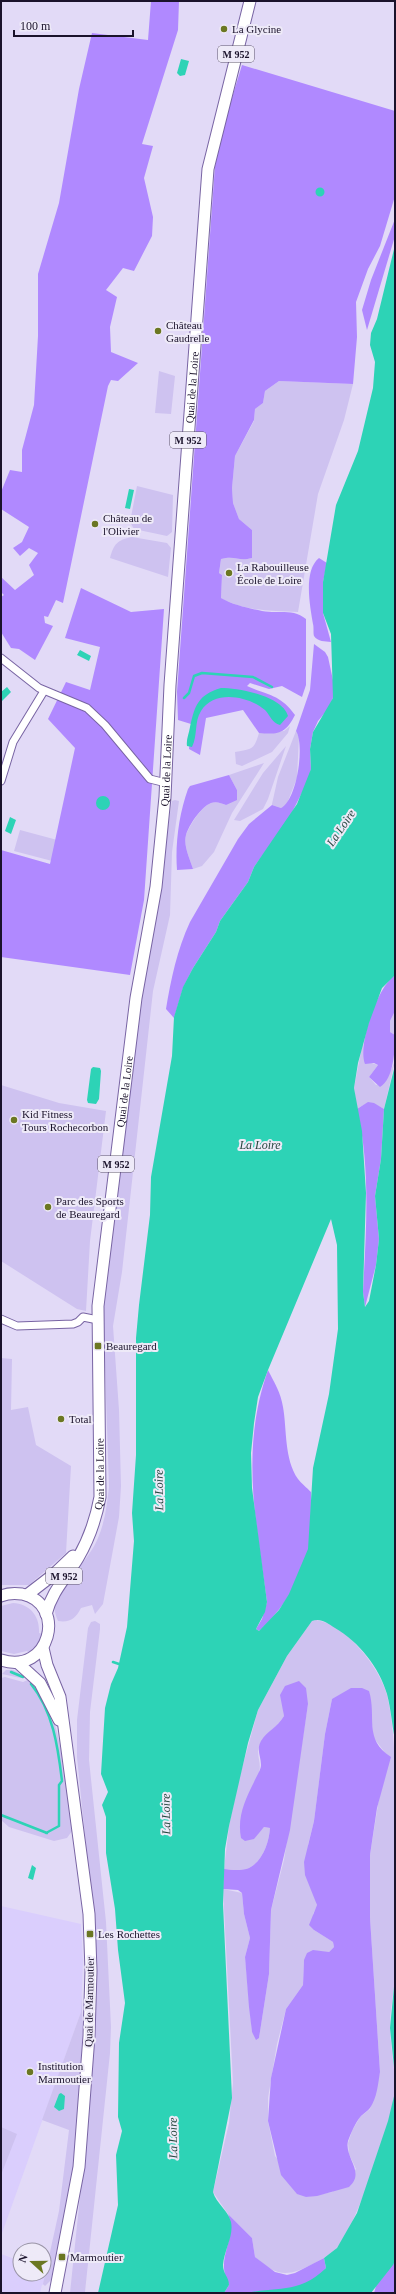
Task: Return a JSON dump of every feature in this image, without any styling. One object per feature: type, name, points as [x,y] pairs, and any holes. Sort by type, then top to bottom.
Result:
[{"type":"main road","name":"Quai de la Loire","points":[[87,1541],[98,1512],[101,1480],[98,1320],[134,1009],[156,887],[166,783],[173,637],[208,170],[250,1]]},
{"type":"main road","name":"M 952","points":[[26,1595],[53,1576],[87,1541]]},
{"type":"main road","name":"M 952","points":[[46,1614],[55,1589],[77,1559],[87,1541]]},
{"type":"main road","points":[[1,1596],[16,1593],[26,1595],[35,1600],[46,1614],[49,1634],[43,1648],[36,1655],[7,1663]]},
{"type":"main road","name":"Quai de Marmoutier","points":[[43,1648],[47,1666],[60,1697],[89,1914],[91,1971],[89,2036],[79,2167],[55,2293]]},
{"type":"main road","name":"Quai de Marmoutier","points":[[7,1663],[40,1683],[65,1733]]},
{"type":"street","points":[[1,658],[32,684],[44,691],[87,708],[105,725],[150,779],[166,783]]},
{"type":"street","points":[[1,781],[15,738],[44,691]]},
{"type":"street","points":[[1,1319],[17,1326],[73,1324],[78,1322],[82,1317],[98,1320]]},
{"type":"shaded area","points":[[151,1],[179,1],[178,30],[142,144],[153,146],[144,178],[153,217],[152,236],[134,271],[123,268],[106,290],[117,297],[110,327],[111,352],[138,363],[118,381],[111,380],[108,386],[63,603],[56,600],[48,617],[44,616],[45,623],[53,626],[35,660],[19,649],[11,648],[1,632],[1,597],[4,595],[1,592],[1,577],[15,590],[34,575],[29,565],[38,553],[29,548],[20,556],[13,548],[22,542],[29,527],[1,509],[1,492],[10,470],[22,472],[22,450],[34,405],[38,336],[38,274],[59,203],[79,89],[92,33],[148,40]]},
{"type":"shaded area","points":[[242,65],[395,111],[395,196],[380,246],[368,269],[356,302],[357,337],[353,384],[279,381],[265,391],[263,403],[255,409],[254,420],[235,456],[232,488],[233,503],[239,519],[252,530],[252,558],[221,559],[219,573],[222,575],[221,598],[230,603],[262,611],[291,612],[306,619],[306,685],[302,697],[282,686],[269,689],[250,683],[247,686],[274,696],[290,708],[295,715],[292,721],[281,732],[266,734],[259,733],[243,710],[206,718],[200,755],[189,749],[191,724],[178,720],[177,692],[215,166],[224,124]]},
{"type":"shaded area","points":[[395,219],[395,236],[367,330],[362,310],[371,280]]},
{"type":"shaded area","points":[[159,371],[175,376],[171,414],[155,413]]},
{"type":"shaded area","points":[[279,381],[353,384],[344,420],[318,494],[298,612],[268,611],[249,608],[239,606],[221,598],[222,575],[219,573],[221,559],[252,558],[252,530],[239,519],[233,503],[232,488],[235,456],[254,421],[255,409],[263,403],[265,391]]},
{"type":"shaded area","points":[[137,486],[173,495],[172,532],[167,536],[134,529],[130,522]]},
{"type":"shaded area","points":[[132,537],[167,543],[171,548],[168,577],[110,558],[117,543]]},
{"type":"shaded area","points":[[319,558],[327,563],[323,582],[323,613],[331,642],[320,640],[314,636],[310,608],[309,580],[314,564]]},
{"type":"shaded area","points":[[81,588],[131,612],[164,609],[144,900],[130,975],[1,957],[1,850],[50,864],[75,748],[48,719],[66,682],[90,690],[100,647],[65,638]]},
{"type":"shaded area","points":[[314,644],[325,652],[328,657],[334,685],[333,698],[328,709],[318,721],[313,732],[310,749],[311,769],[309,779],[288,820],[254,867],[248,882],[220,921],[216,932],[193,968],[183,988],[174,1018],[166,1009],[181,943],[190,922],[238,839],[249,824],[272,805],[281,808],[287,803],[291,795],[298,772],[300,748],[299,738],[296,731],[310,690]]},
{"type":"shaded area","points":[[290,726],[288,733],[272,752],[242,766],[236,764],[235,752],[252,748],[256,743],[259,733],[284,731]]},
{"type":"shaded area","points":[[296,731],[299,737],[297,778],[286,806],[281,808],[272,804],[278,777]]},
{"type":"shaded area","points":[[286,746],[268,799],[263,809],[240,821],[234,820],[263,773]]},
{"type":"shaded area","points":[[264,763],[232,813],[214,852],[202,866],[193,869],[187,852],[185,839],[193,822],[207,805],[217,802],[226,805],[237,790],[229,775]]},
{"type":"shaded area","points":[[229,775],[237,790],[237,800],[226,805],[213,802],[199,812],[190,826],[185,839],[187,852],[193,869],[177,870],[178,829],[188,789],[190,786]]},
{"type":"shaded area","points":[[172,801],[179,801],[172,852],[170,915],[153,991],[122,1272],[113,1326],[119,1410],[121,1486],[119,1517],[103,1604],[95,1614],[92,1605],[81,1608],[77,1615],[72,1619],[58,1621],[55,1614],[55,1606],[58,1598],[62,1590],[94,1547],[102,1526],[109,1487],[103,1307],[142,987]]},
{"type":"shaded area","points":[[20,830],[61,841],[56,862],[14,851]]},
{"type":"shaded area","points":[[395,975],[395,1011],[390,1021],[390,1032],[395,1035],[393,1063],[385,1083],[380,1087],[369,1077],[378,1065],[374,1063],[365,1064],[363,1055],[364,1044],[366,1030],[376,1003],[382,991]]},
{"type":"shaded area","points":[[395,1011],[395,1035],[390,1032],[390,1021]]},
{"type":"shaded area","points":[[363,1041],[364,1061],[378,1065],[369,1077],[376,1085],[385,1082],[395,1061],[384,1109],[377,1105],[367,1104],[357,1109],[354,1088]]},
{"type":"shaded area","name":"Parc des Sports de Beauregard","points":[[1,1085],[59,1103],[106,1111],[90,1241],[86,1311],[77,1309],[1,1261]]},
{"type":"shaded area","points":[[368,1102],[374,1103],[384,1109],[381,1159],[375,1196],[379,1239],[376,1265],[365,1307],[363,1292],[366,1177],[357,1109]]},
{"type":"shaded area","points":[[1,1358],[12,1359],[11,1410],[28,1407],[36,1445],[71,1466],[66,1553],[29,1585],[1,1585]]},
{"type":"shaded area","points":[[268,1370],[281,1397],[290,1462],[298,1479],[311,1492],[311,1526],[307,1558],[297,1582],[283,1604],[259,1631],[256,1629],[262,1619],[267,1602],[255,1514],[252,1457],[254,1429],[259,1400]]},
{"type":"shaded area","points":[[13,1603],[29,1608],[33,1612],[38,1621],[39,1633],[43,1634],[39,1644],[29,1653],[27,1651],[14,1654],[1,1651],[1,1606]]},
{"type":"shaded area","points":[[316,1620],[327,1623],[339,1630],[350,1638],[360,1649],[377,1672],[383,1684],[390,1710],[395,1769],[395,1976],[390,2026],[395,2076],[395,2092],[380,2149],[362,2199],[343,2239],[335,2250],[313,2264],[296,2271],[282,2273],[263,2264],[255,2257],[252,2238],[228,2214],[213,2192],[229,2123],[233,2083],[223,1889],[242,1893],[244,1914],[250,1938],[245,1957],[252,2032],[259,2038],[269,1974],[271,1910],[284,1860],[308,1704],[283,1708],[284,1716],[264,1738],[259,1747],[259,1832],[264,1827],[270,1828],[262,1856],[249,1868],[240,1870],[224,1869],[229,1826],[239,1779],[258,1710],[287,1656],[312,1621]],"holes":[[[332,1699],[372,1724],[373,1737],[386,1754],[370,1855],[370,1918],[380,2072],[370,2109],[360,2117],[352,2131],[348,2143],[349,2154],[356,2169],[332,2192],[306,2197],[275,2156],[268,2121],[268,2098],[277,2044],[286,2009],[303,1985],[304,1960],[329,1952],[334,1947],[333,1942],[314,1930],[313,1914],[317,1906],[308,1845],[314,1821],[325,1734]]]},
{"type":"shaded area","points":[[95,1621],[100,1624],[100,1629],[90,1712],[89,1760],[106,1922],[111,2027],[110,2053],[85,2292],[70,2293],[82,2177],[95,1936],[77,1757],[77,1720],[88,1628],[91,1622]]},
{"type":"shaded area","points":[[6,1670],[13,1670],[26,1677],[21,1678],[2,1674]]},
{"type":"shaded area","points":[[5,1677],[23,1682],[30,1679],[41,1693],[50,1710],[56,1729],[65,1772],[72,1831],[67,1838],[54,1841],[9,1827],[1,1820],[1,1678]]},
{"type":"shaded area","points":[[299,1681],[306,1688],[308,1704],[290,1830],[271,1910],[269,1974],[259,2038],[256,2040],[252,2032],[249,2007],[245,1957],[250,1938],[244,1914],[242,1893],[238,1890],[223,1889],[224,1869],[240,1870],[249,1868],[258,1861],[264,1851],[270,1828],[264,1827],[254,1839],[245,1841],[241,1838],[241,1816],[245,1802],[261,1767],[259,1750],[261,1741],[284,1716],[280,1695],[285,1686]]},
{"type":"shaded area","points":[[351,1688],[362,1688],[369,1691],[374,1735],[382,1750],[391,1757],[377,1808],[370,1855],[370,1918],[380,2072],[374,2100],[369,2109],[357,2122],[348,2141],[349,2153],[355,2170],[354,2181],[349,2187],[317,2196],[306,2197],[297,2194],[281,2175],[268,2121],[271,2078],[286,2009],[303,1985],[304,1960],[307,1953],[313,1950],[329,1952],[334,1947],[333,1942],[309,1925],[317,1905],[305,1875],[304,1862],[314,1821],[325,1734],[332,1699]]},
{"type":"shaded area","name":"Institution Marmoutier","points":[[1,1906],[81,1924],[83,1961],[81,2012],[1,2236]]},
{"type":"shaded area","points":[[81,1994],[83,2028],[74,2165],[52,2275],[52,2243],[59,2211],[69,2130],[42,2120],[81,2012]]},
{"type":"shaded area","points":[[1,2127],[17,2134],[1,2175]]},
{"type":"shaded area","points":[[228,2214],[252,2238],[255,2257],[275,2272],[287,2275],[295,2273],[324,2258],[326,2268],[310,2282],[294,2289],[224,2293],[229,2285],[225,2275],[224,2266],[230,2233]]},
{"type":"shaded area","points":[[1,2254],[12,2258],[12,2282],[45,2282],[45,2284],[42,2285],[40,2293],[1,2293]]},
{"type":"shaded area","points":[[395,2261],[395,2293],[374,2293],[376,2286]]},
{"type":"shaded area","points":[[43,2282],[49,2282],[45,2286]]},
{"type":"water","points":[[181,59],[189,61],[185,75],[180,76],[177,73]]},
{"type":"water","points":[[318,188],[322,188],[324,192],[322,196],[318,196],[316,194],[316,190]]},
{"type":"water","name":"La Loire","points":[[395,245],[395,975],[382,988],[369,1023],[358,1063],[354,1088],[362,1131],[366,1193],[363,1292],[365,1307],[369,1301],[376,1265],[379,1239],[375,1196],[381,1159],[384,1109],[395,1065],[395,1740],[387,1694],[379,1674],[367,1656],[352,1640],[329,1624],[318,1620],[312,1621],[287,1656],[258,1710],[248,1743],[225,1849],[223,1904],[232,2098],[213,2192],[227,2214],[232,2227],[223,2265],[229,2285],[224,2293],[98,2293],[118,2205],[116,2155],[122,2131],[118,2117],[119,2043],[125,2003],[118,1950],[115,1909],[106,1853],[106,1817],[102,1805],[108,1792],[101,1774],[105,1708],[111,1684],[118,1668],[127,1627],[134,1541],[132,1513],[136,1455],[136,1338],[150,1215],[151,1177],[172,1056],[174,1017],[183,987],[193,968],[216,932],[220,921],[248,882],[254,867],[297,804],[311,769],[310,749],[313,732],[333,698],[331,634],[323,613],[323,582],[336,505],[358,451],[373,388],[375,362],[370,345],[371,333],[377,319]],"holes":[[[331,1219],[337,1245],[338,1329],[329,1394],[313,1468],[308,1549],[289,1594],[279,1610],[259,1631],[256,1629],[265,1612],[267,1602],[252,1488],[251,1453],[258,1397]]]},
{"type":"water","points":[[129,489],[134,490],[130,509],[125,508]]},
{"type":"water","points":[[80,650],[91,656],[89,661],[77,655]]},
{"type":"water","points":[[7,687],[11,692],[1,702],[1,692]]},
{"type":"water","points":[[221,688],[229,688],[259,694],[269,698],[278,703],[288,716],[280,725],[273,721],[265,710],[250,701],[241,698],[223,697],[207,704],[201,711],[197,720],[195,738],[192,747],[187,746],[187,739],[196,707],[202,698],[207,694]]},
{"type":"water","points":[[103,796],[108,798],[110,803],[108,808],[103,810],[98,808],[96,803],[98,798]]},
{"type":"water","points":[[10,817],[16,820],[11,834],[5,831]]},
{"type":"water","points":[[93,1067],[100,1068],[101,1071],[99,1099],[96,1104],[88,1103],[87,1100],[91,1069]]},
{"type":"water","points":[[32,1865],[36,1868],[33,1880],[28,1878]]},
{"type":"water","points":[[395,1976],[395,2077],[390,2028]]},
{"type":"water","points":[[395,2092],[395,2261],[393,2265],[371,2293],[247,2293],[288,2288],[298,2285],[307,2282],[326,2268],[324,2258],[337,2248],[357,2213],[388,2121]]},
{"type":"water","points":[[61,2093],[65,2096],[64,2109],[59,2111],[54,2107],[59,2094]]},
{"type":"waterway","points":[[184,698],[189,693],[194,676],[202,673],[253,677],[272,687]]},
{"type":"waterway","points":[[113,1662],[119,1664]]},
{"type":"waterway","points":[[11,1672],[23,1677]]},
{"type":"waterway","points":[[31,1684],[45,1706],[53,1730],[59,1755],[62,1781],[59,1785],[59,1826],[46,1833]]},
{"type":"waterway","points":[[1,1815],[47,1833]]},
{"type":"place","name":"La Glycine","points":[[224,29]]},
{"type":"place","name":"Château Gaudrelle","points":[[158,331]]},
{"type":"place","name":"Château de l'Olivier","points":[[95,524]]},
{"type":"place","name":"La Rabouilleuse École de Loire","points":[[229,573]]},
{"type":"place","name":"Kid Fitness Tours Rochecorbon","points":[[14,1120]]},
{"type":"place","name":"Parc des Sports de Beauregard","points":[[48,1207]]},
{"type":"place","name":"Beauregard","points":[[98,1346]]},
{"type":"place","name":"Total","points":[[61,1419]]},
{"type":"place","name":"Les Rochettes","points":[[90,1934]]},
{"type":"place","name":"Institution Marmoutier","points":[[30,2072]]},
{"type":"place","name":"Marmoutier","points":[[62,2257]]}]
